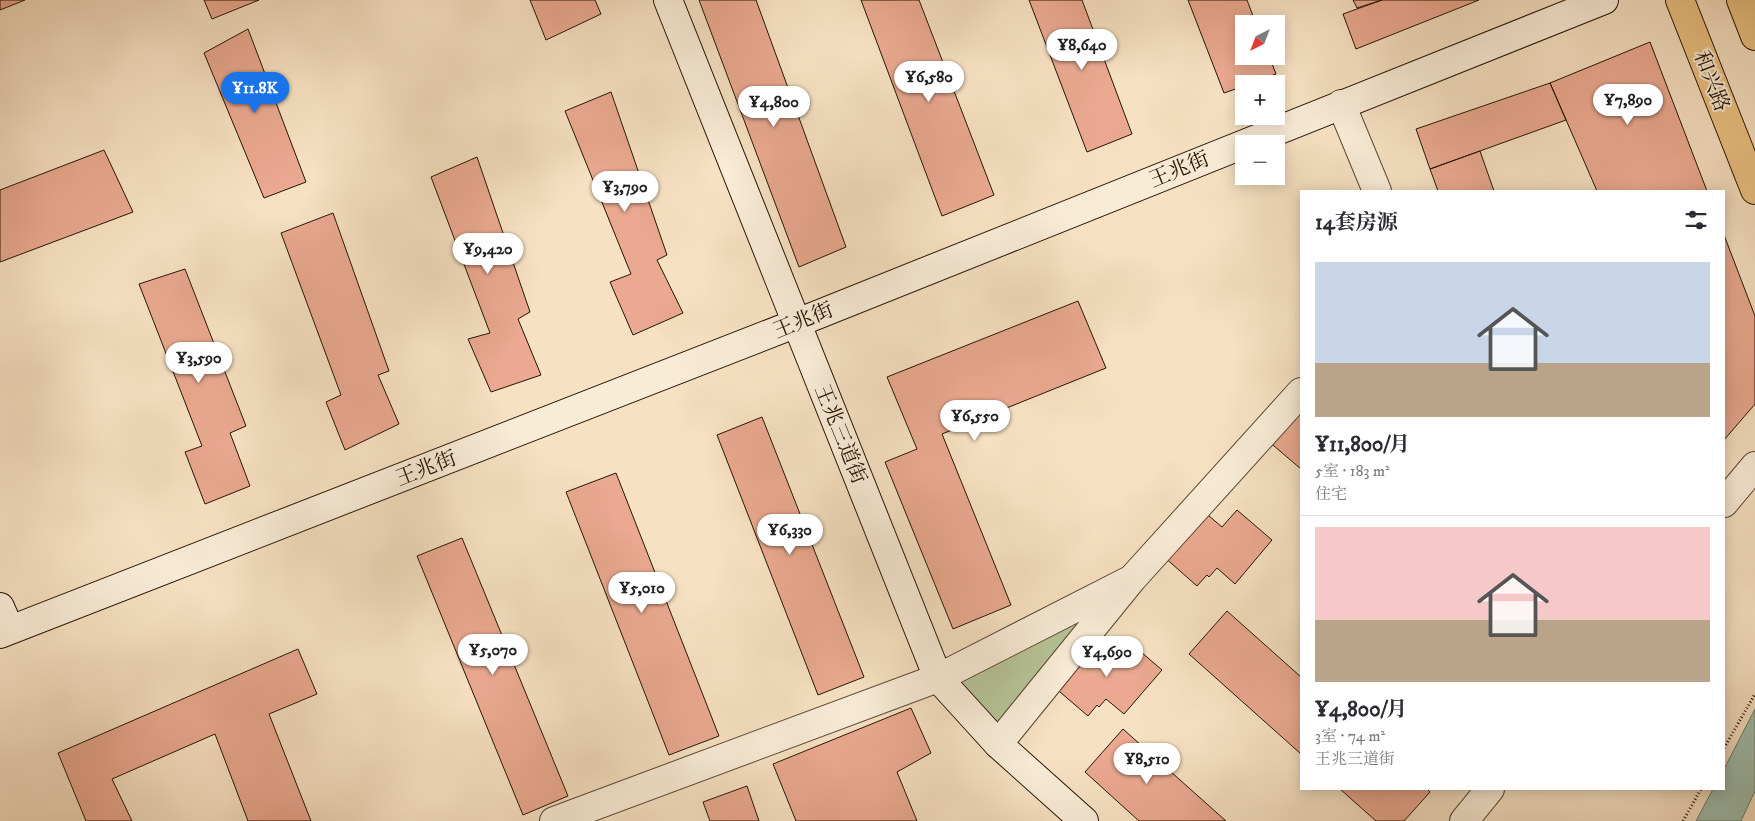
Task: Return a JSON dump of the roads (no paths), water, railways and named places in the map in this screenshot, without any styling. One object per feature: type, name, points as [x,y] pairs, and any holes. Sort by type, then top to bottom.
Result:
[{"type":"highway","name":"和兴路","points":[[1680,0],[1755,190]]},
{"type":"highway","points":[[1741,0],[1755,36]]},
{"type":"street","name":"王兆三道街","points":[[668,0],[938,678],[998,744],[1084,821]]},
{"type":"street","name":"王兆街","points":[[3,623],[797,323],[1604,0]]},
{"type":"street","points":[[1341,104],[1377,190]]},
{"type":"street","points":[[998,744],[1132,579],[1300,393]]},
{"type":"street","points":[[1725,502],[1755,466]]},
{"type":"street","points":[[554,821],[938,678],[1132,579]]},
{"type":"street","points":[[1464,821],[1489,790]]}]
